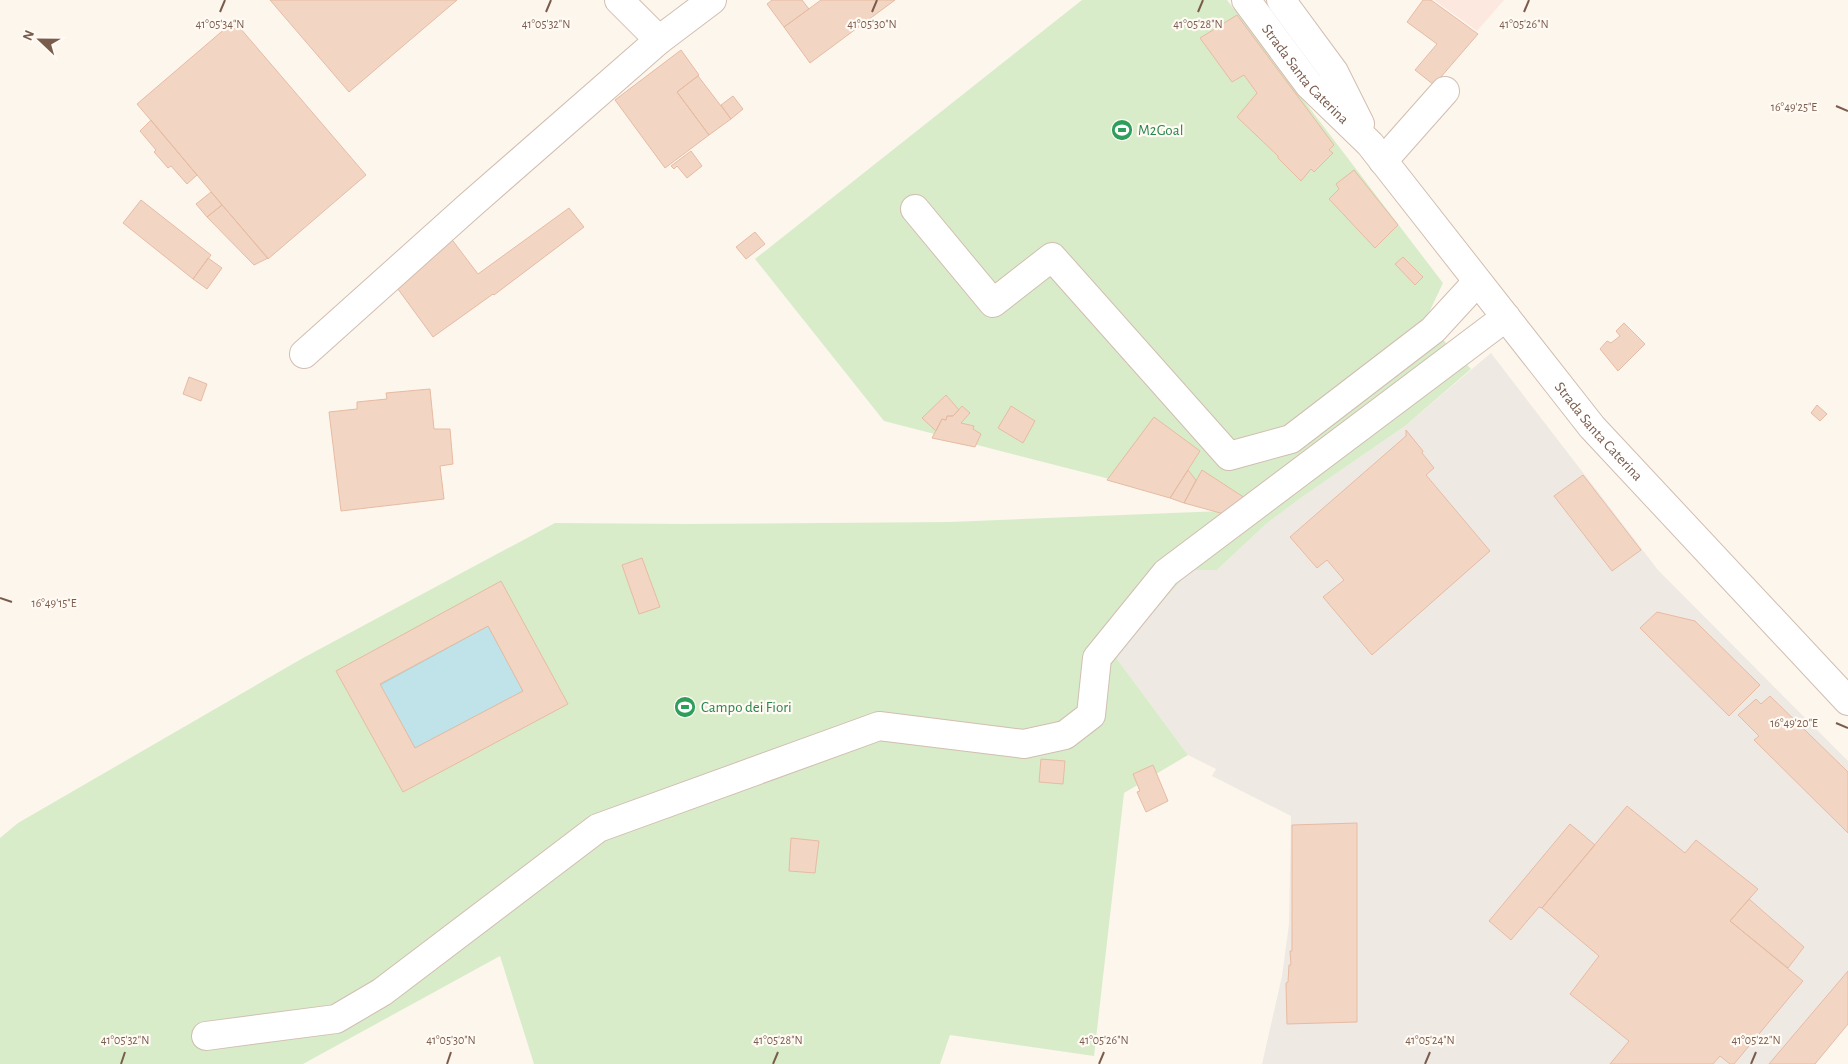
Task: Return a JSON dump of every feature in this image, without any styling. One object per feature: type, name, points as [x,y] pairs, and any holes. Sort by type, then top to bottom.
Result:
[{"type":"street","points":[[619,0],[659,40]]},
{"type":"street","points":[[304,354],[659,40],[712,0]]},
{"type":"street","name":"Strada Santa Caterina","points":[[1246,0],[1309,85],[1376,152],[1592,427],[1848,700]]},
{"type":"street","name":"Strada Santa Caterina","points":[[1281,0],[1334,72],[1376,152]]},
{"type":"street","points":[[1376,152],[1445,91]]},
{"type":"street","points":[[915,209],[993,303],[1052,257],[1229,456],[1291,439],[1433,330],[1477,282]]},
{"type":"street","points":[[206,1036],[336,1019],[382,992],[598,828],[880,726],[1024,744],[1065,735],[1091,715],[1097,658],[1166,573],[1506,317]]},
{"type":"shaded area","points":[[1434,0],[1504,0],[1477,31]]},
{"type":"shaded area","points":[[1491,353],[1658,570],[1848,761],[1848,1022],[1812,1064],[1262,1064],[1282,976],[1289,924],[1291,816],[1212,776],[1216,769],[1188,755],[1117,659],[1122,645],[1191,570],[1217,570],[1266,524],[1405,426]]},
{"type":"green space","name":"Campo dei Fiori","points":[[1082,0],[1227,0],[1443,283],[1425,321],[1471,369],[1405,426],[1266,524],[1217,570],[1191,570],[1122,645],[1117,659],[1188,755],[1124,793],[1094,1056],[950,1035],[940,1064],[534,1064],[500,956],[303,1064],[0,1064],[0,838],[18,823],[303,658],[555,523],[950,522],[1222,511],[1102,477],[884,421],[755,259]]},
{"type":"water","points":[[488,626],[523,691],[415,748],[380,685]]},
{"type":"building","points":[[270,0],[457,0],[349,92]]},
{"type":"building","points":[[772,0],[802,0],[809,9],[784,27],[767,4]]},
{"type":"building","points":[[821,0],[895,0],[810,63],[784,27]]},
{"type":"building","points":[[1423,0],[1431,0],[1478,34],[1434,85],[1415,70],[1437,44],[1407,22]]},
{"type":"building","points":[[1237,15],[1334,145],[1329,150],[1333,153],[1314,172],[1311,169],[1301,181],[1237,117],[1257,93],[1244,75],[1232,82],[1200,38]]},
{"type":"building","points":[[234,21],[366,175],[268,259],[137,104]]},
{"type":"building","points":[[681,50],[699,75],[677,92],[709,135],[665,168],[615,100]]},
{"type":"building","points":[[698,76],[731,119],[709,135],[677,92]]},
{"type":"building","points":[[733,96],[743,109],[731,119],[721,105]]},
{"type":"building","points":[[151,120],[197,175],[187,184],[171,166],[168,168],[154,152],[156,150],[140,131]]},
{"type":"building","points":[[691,151],[702,166],[687,178],[677,166],[674,169],[671,166]]},
{"type":"building","points":[[1354,170],[1398,225],[1375,248],[1329,199],[1339,189],[1336,184]]},
{"type":"building","points":[[211,192],[222,205],[207,217],[196,204]]},
{"type":"building","points":[[141,200],[211,255],[193,279],[123,223]]},
{"type":"building","points":[[222,205],[268,258],[254,265],[207,217]]},
{"type":"building","points":[[569,208],[584,227],[494,295],[433,337],[395,285],[450,237],[478,274]]},
{"type":"building","points":[[755,232],[765,244],[746,259],[736,247]]},
{"type":"building","points":[[1403,257],[1423,277],[1415,285],[1395,264]]},
{"type":"building","points":[[208,258],[222,268],[207,289],[193,279]]},
{"type":"building","points":[[1624,323],[1645,344],[1618,371],[1600,349],[1607,341],[1611,343],[1620,336],[1616,331]]},
{"type":"building","points":[[189,377],[207,384],[201,401],[183,394]]},
{"type":"building","points":[[430,389],[434,429],[450,429],[453,464],[440,466],[444,499],[341,511],[329,412],[357,409],[357,402],[387,399],[386,393]]},
{"type":"building","points":[[946,395],[959,410],[953,416],[947,416],[946,420],[942,419],[936,431],[922,418]]},
{"type":"building","points":[[1817,405],[1827,414],[1820,421],[1811,413]]},
{"type":"building","points":[[962,406],[970,413],[961,423],[974,426],[973,429],[981,434],[975,447],[932,438],[942,419],[946,420],[947,416],[953,416]]},
{"type":"building","points":[[1011,406],[1035,421],[1023,443],[998,428]]},
{"type":"building","points":[[1154,417],[1200,451],[1170,498],[1107,480]]},
{"type":"building","points":[[1406,430],[1434,468],[1426,475],[1490,551],[1372,655],[1323,597],[1344,580],[1327,560],[1317,568],[1290,537],[1406,436]]},
{"type":"building","points":[[1188,470],[1196,480],[1184,503],[1170,498]]},
{"type":"building","points":[[1202,470],[1245,498],[1224,514],[1184,503]]},
{"type":"building","points":[[1583,475],[1641,550],[1612,571],[1554,496]]},
{"type":"building","points":[[642,558],[660,607],[639,614],[622,565]]},
{"type":"building","points":[[501,581],[568,704],[403,792],[336,671]],"holes":[[[488,626],[523,691],[415,748],[380,684]]]},
{"type":"building","points":[[1657,612],[1695,621],[1760,685],[1729,716],[1640,628]]},
{"type":"building","points":[[1770,696],[1848,772],[1848,833],[1754,740],[1759,736],[1738,715],[1756,699],[1761,704]]},
{"type":"building","points":[[1041,759],[1065,761],[1063,784],[1039,782]]},
{"type":"building","points":[[1153,765],[1168,801],[1146,812],[1137,792],[1140,791],[1133,774]]},
{"type":"building","points":[[1627,806],[1685,853],[1696,840],[1758,889],[1730,921],[1803,981],[1734,1064],[1730,1064],[1720,1056],[1713,1064],[1610,1064],[1629,1041],[1570,994],[1599,956],[1542,908]]},
{"type":"building","points":[[1357,823],[1357,1022],[1287,1024],[1286,983],[1288,982],[1289,965],[1291,965],[1290,951],[1292,951],[1292,825]]},
{"type":"building","points":[[1570,824],[1595,845],[1542,908],[1539,907],[1511,940],[1489,921]]},
{"type":"building","points":[[791,838],[819,841],[815,873],[789,871]]},
{"type":"building","points":[[1749,899],[1804,947],[1788,968],[1730,921]]},
{"type":"building","points":[[1848,971],[1848,1024],[1815,1064],[1769,1064]]},
{"type":"place","name":"M2Goal","points":[[1122,130]]},
{"type":"place","name":"Campo dei Fiori","points":[[685,707]]}]
